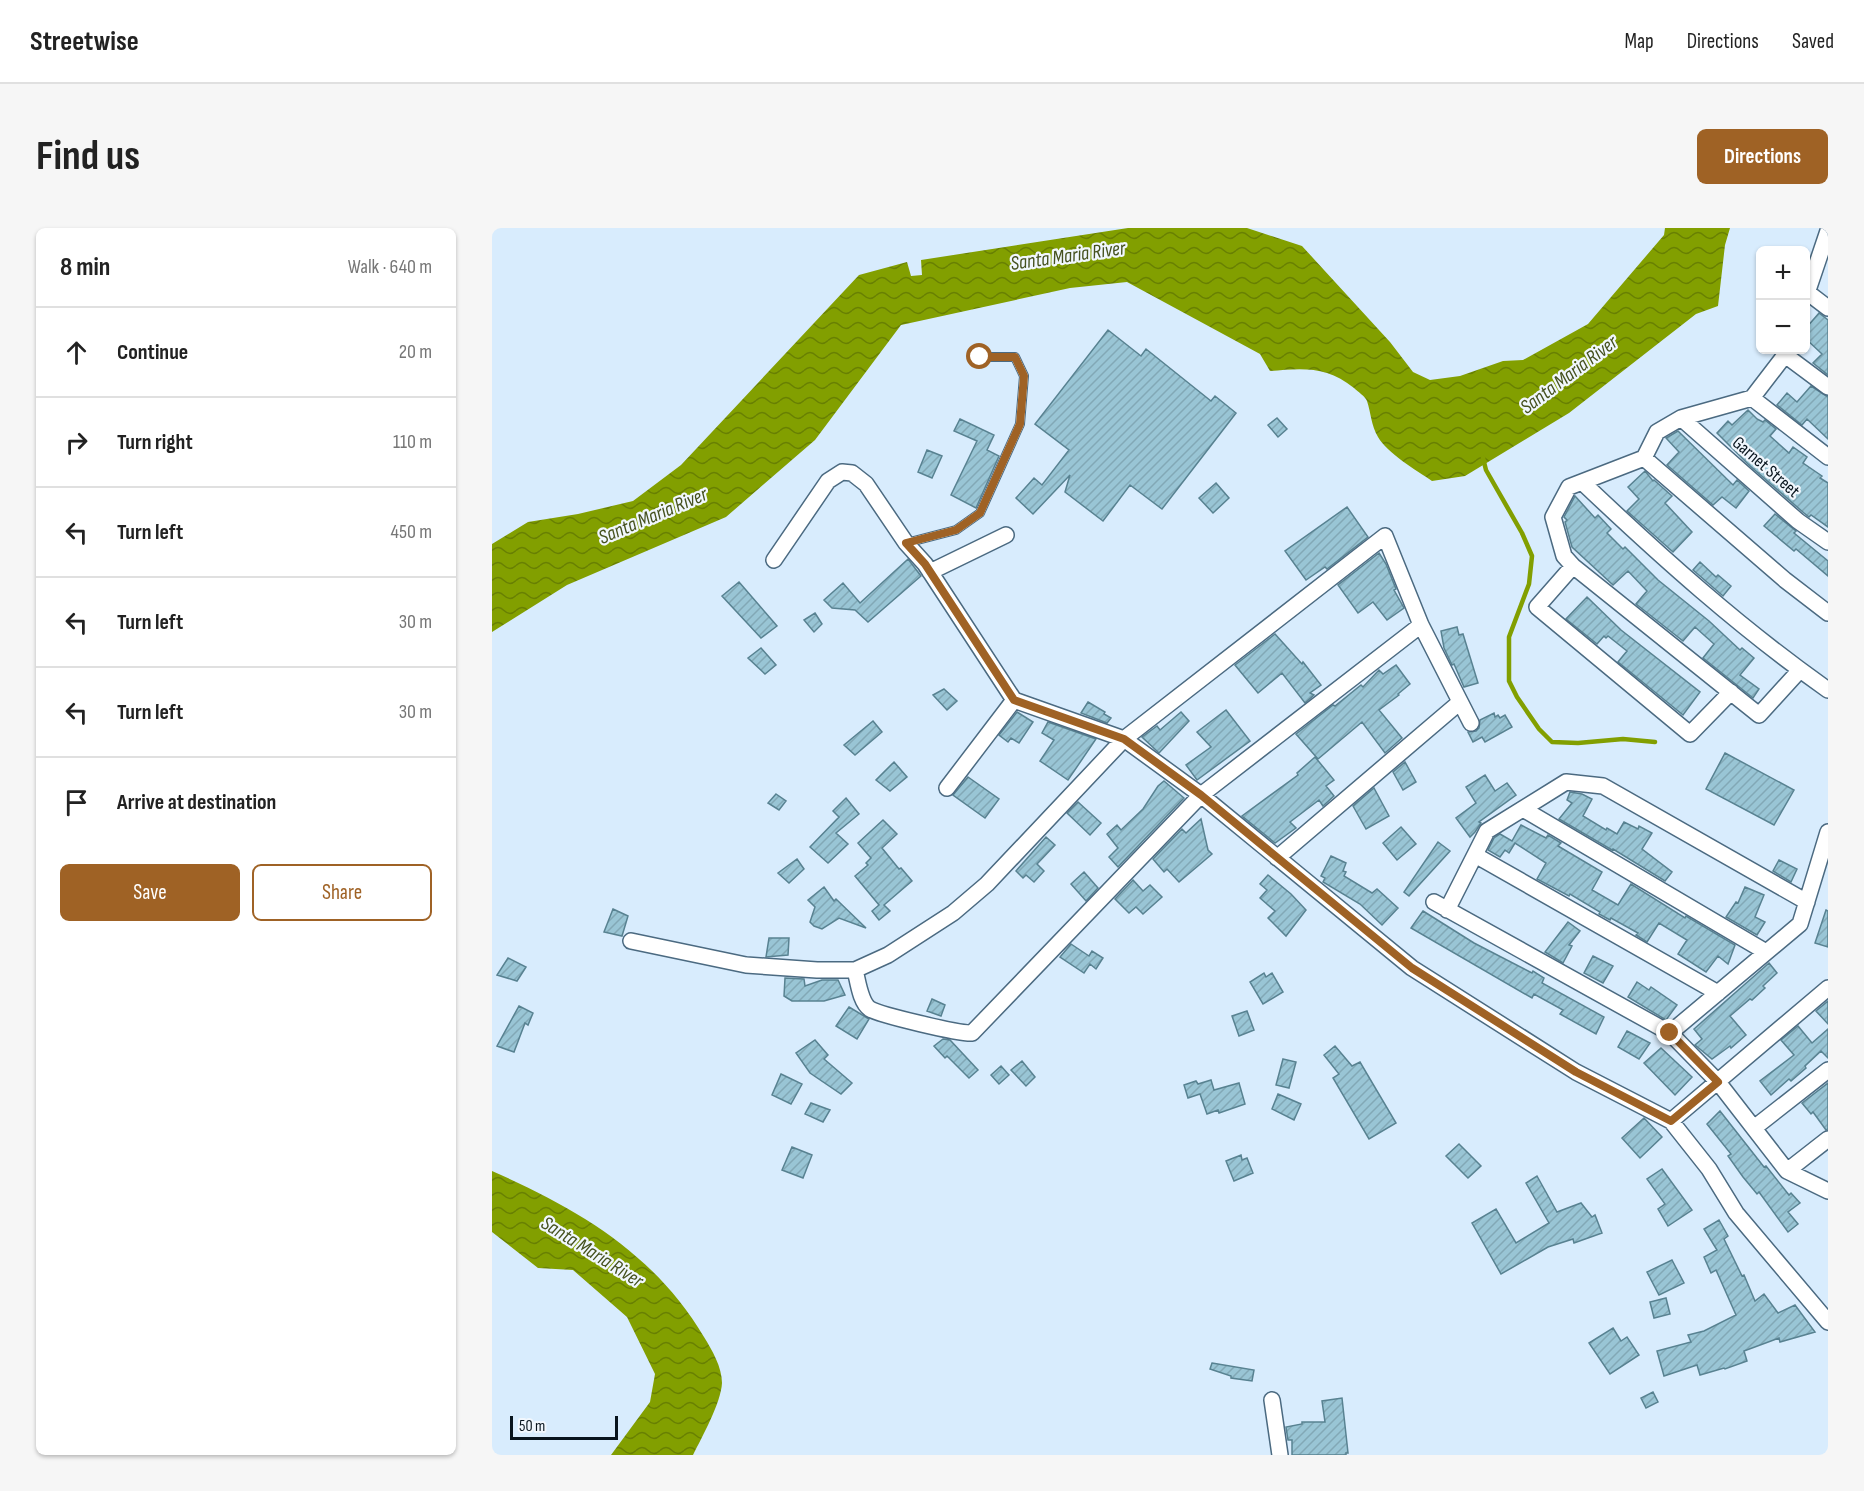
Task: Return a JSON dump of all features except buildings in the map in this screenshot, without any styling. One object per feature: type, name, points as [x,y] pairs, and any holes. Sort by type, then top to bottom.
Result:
[{"type":"street","points":[[1810,283],[1828,231]]},
{"type":"street","points":[[1810,297],[1828,308]]},
{"type":"street","points":[[1785,354],[1752,398],[1681,418],[1657,432],[1644,458],[1569,487],[1552,517],[1564,556],[1573,566],[1759,714],[1800,670]]},
{"type":"street","points":[[1788,354],[1828,387]]},
{"type":"street","points":[[1752,398],[1828,457]]},
{"type":"street","name":"Garnet Street","points":[[1681,418],[1798,521],[1828,542]]},
{"type":"street","points":[[1644,458],[1785,580],[1828,613]]},
{"type":"street","points":[[774,560],[828,481],[842,472],[852,473],[866,484],[906,543],[930,572],[1014,700],[1124,739],[1201,795],[1412,968],[1576,1072],[1671,1121],[1709,1169],[1736,1213],[1828,1322]]},
{"type":"street","points":[[1582,482],[1659,555],[1800,670],[1828,690]]},
{"type":"street","points":[[930,572],[1006,535]]},
{"type":"street","points":[[631,941],[746,965],[817,970],[855,970],[888,955],[953,913],[987,884],[1124,739],[1385,536],[1421,625],[1471,723]]},
{"type":"street","points":[[1573,566],[1537,607],[1690,734],[1731,692]]},
{"type":"street","points":[[855,970],[864,1002],[870,1009],[972,1033],[1201,795],[1421,625]]},
{"type":"street","points":[[947,788],[1014,700]]},
{"type":"street","points":[[1277,858],[1460,702]]},
{"type":"street","points":[[1807,902],[1603,786],[1566,782],[1487,831],[1475,855],[1441,906],[1670,1033],[1718,1082],[1787,1170],[1828,1191]]},
{"type":"street","points":[[1523,809],[1766,952]]},
{"type":"street","points":[[1670,1033],[1800,924],[1828,832]]},
{"type":"street","points":[[1475,855],[1718,993]]},
{"type":"street","points":[[1671,1121],[1828,988]]},
{"type":"street","points":[[1754,1128],[1828,1070]]},
{"type":"street","points":[[1787,1170],[1828,1139]]},
{"type":"street","points":[[1272,1400],[1280,1455]]},
{"type":"lane","points":[[906,543],[956,530],[980,513],[1020,424],[1024,376],[1015,357],[980,357]]},
{"type":"water","name":"Santa Maria River","points":[[1128,228],[1247,228],[1302,246],[1390,342],[1413,372],[1430,380],[1460,376],[1503,361],[1523,360],[1588,324],[1664,235],[1665,228],[1730,228],[1725,245],[1718,306],[1696,314],[1569,413],[1465,476],[1432,481],[1402,461],[1382,443],[1374,428],[1366,399],[1344,381],[1314,370],[1270,371],[1260,354],[1127,282],[1070,288],[901,325],[815,440],[726,517],[567,585],[492,632],[492,544],[528,522],[578,514],[633,501],[681,465],[859,275],[907,262],[911,276],[922,275],[921,260]]},
{"type":"water","name":"Santa Maria River","points":[[492,1171],[554,1201],[612,1237],[662,1281],[684,1307],[713,1353],[722,1383],[715,1410],[693,1455],[611,1455],[650,1402],[655,1374],[627,1317],[573,1270],[538,1268],[492,1232]]},
{"type":"waterway","points":[[1483,458],[1486,470],[1522,533],[1532,556],[1529,584],[1509,637],[1509,681],[1517,697],[1539,729],[1552,742],[1578,743],[1623,739],[1655,742]]},
{"type":"route","points":[[980,357],[1015,357],[1024,376],[1020,424],[980,513],[956,530],[906,543],[925,564],[1014,700],[1124,739],[1201,795],[1412,968],[1576,1072],[1630,1102],[1671,1121],[1718,1082],[1670,1033]]}]
